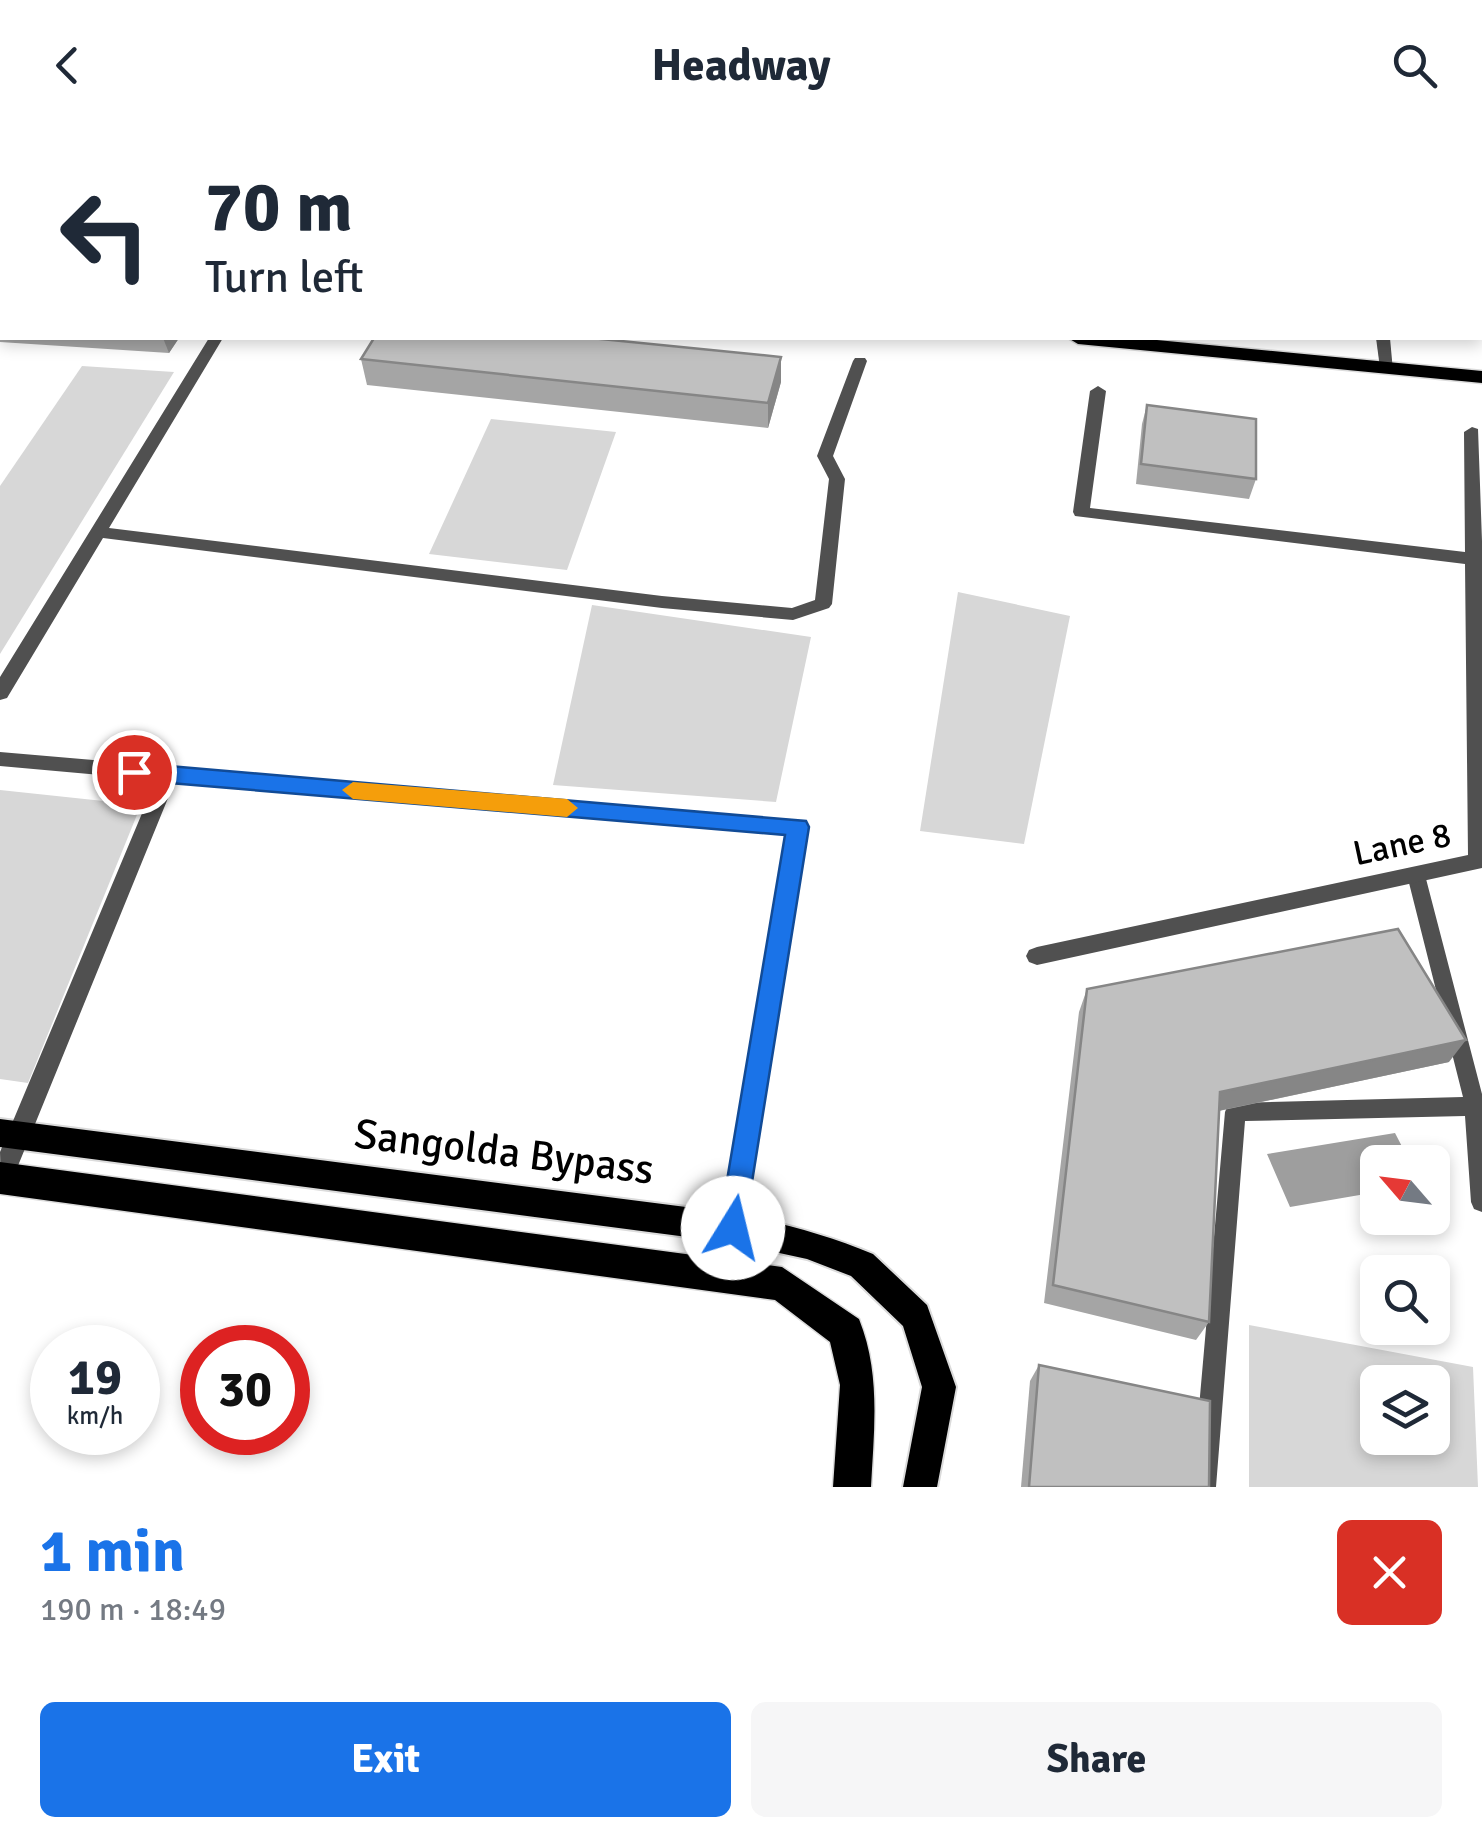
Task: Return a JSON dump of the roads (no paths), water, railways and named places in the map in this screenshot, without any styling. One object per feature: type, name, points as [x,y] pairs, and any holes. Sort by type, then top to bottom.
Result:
[{"type":"highway","points":[[1099,340],[1482,378]]},
{"type":"highway","points":[[0,1178],[782,1284],[846,1332],[858,1385],[852,1487]]},
{"type":"main road","name":"Sangolda Bypass","points":[[10,1134],[733,1228],[807,1244],[862,1265],[916,1316],[938,1387],[920,1487]]},
{"type":"street","points":[[0,693],[215,340]]},
{"type":"street","points":[[1383,340],[1388,368]]},
{"type":"street","points":[[99,532],[662,602],[793,614],[823,604],[837,479],[824,456],[860,361]]},
{"type":"street","points":[[1098,391],[1081,512],[1472,559]]},
{"type":"street","name":"Lane 8","points":[[1037,956],[1478,861],[1472,432]]},
{"type":"street","points":[[0,760],[798,827],[724,1278]]},
{"type":"street","points":[[0,1178],[10,1134],[168,775]]},
{"type":"lane","points":[[1416,874],[1475,1106],[1482,1202]]},
{"type":"lane","points":[[1204,1487],[1236,1112],[1475,1106]]}]
